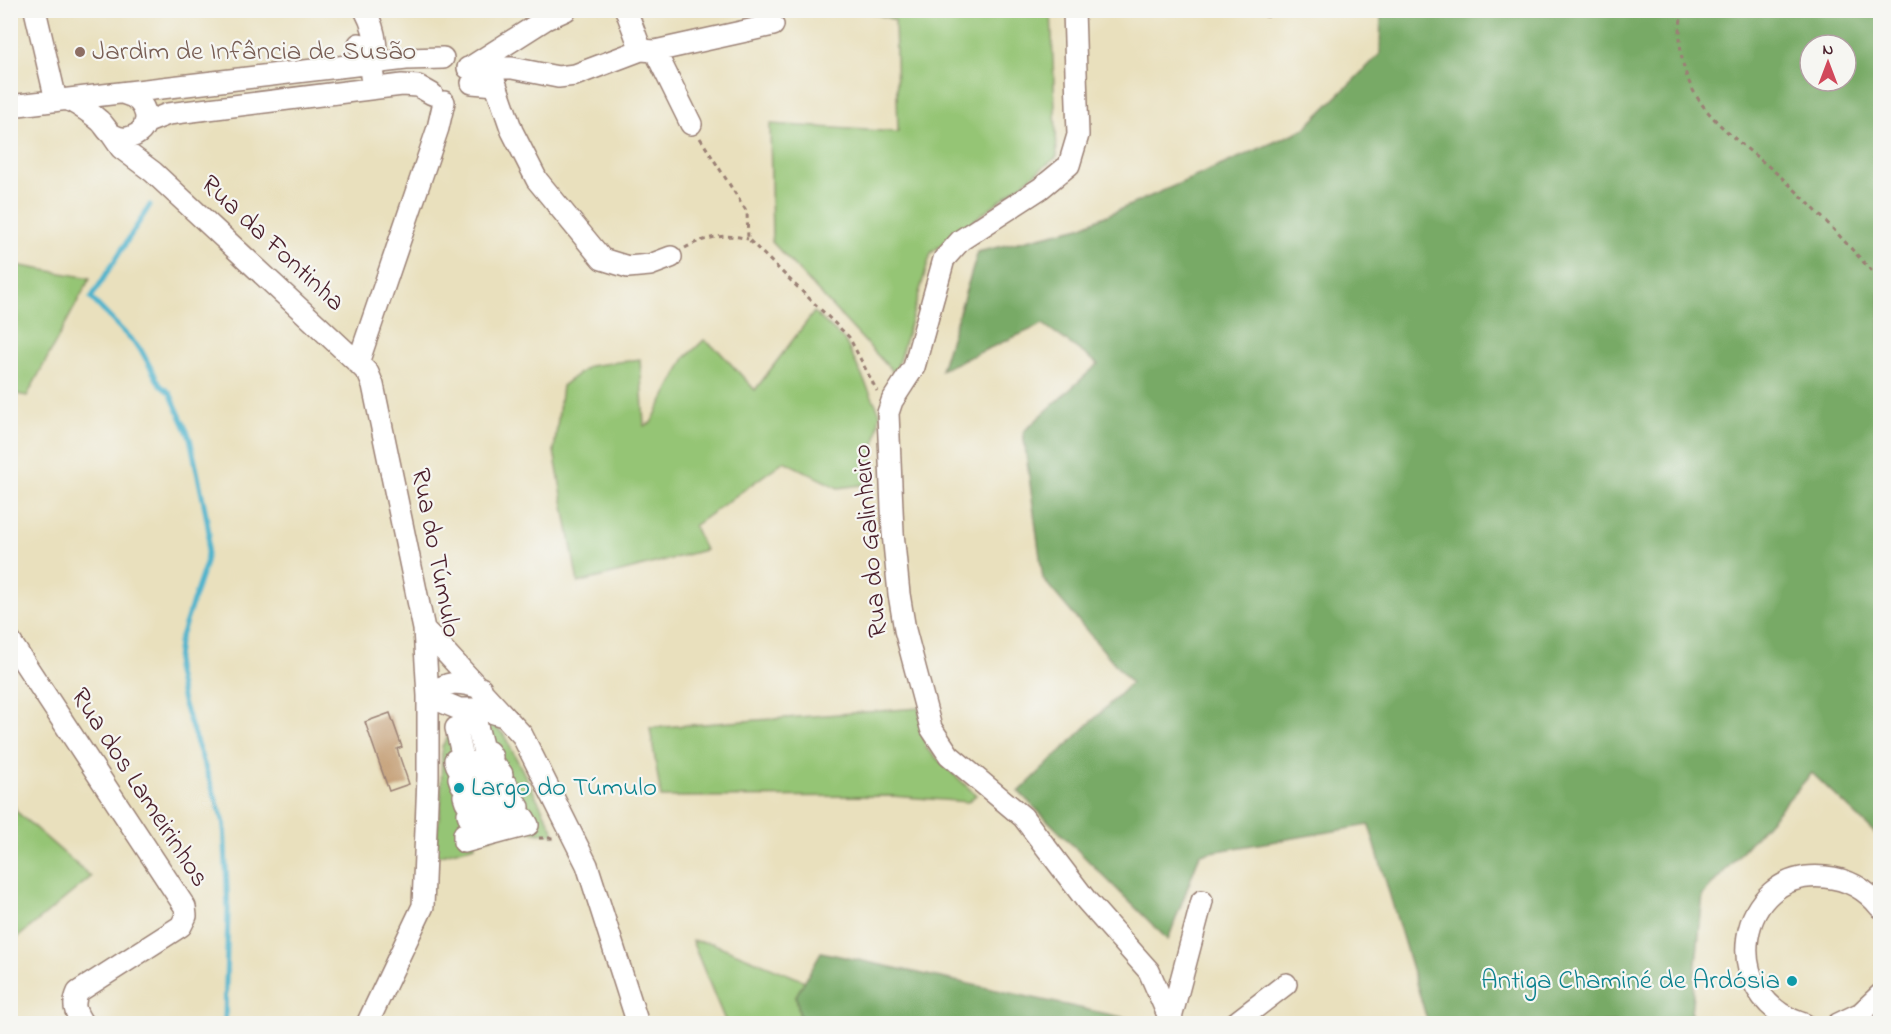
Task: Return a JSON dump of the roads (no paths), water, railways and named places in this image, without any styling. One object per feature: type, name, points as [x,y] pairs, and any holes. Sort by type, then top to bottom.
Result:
[{"type":"street","points":[[35,10],[63,100]]},
{"type":"street","points":[[330,93],[343,83],[364,80],[366,58],[363,10]]},
{"type":"street","points":[[148,168],[141,143],[143,126],[143,105],[133,96],[122,95],[107,103],[103,109],[108,129],[127,138],[143,126],[168,114],[330,93],[402,85],[459,100],[465,96],[470,75],[549,15],[566,10]]},
{"type":"street","points":[[626,10],[691,123]]},
{"type":"street","name":"Rua do Galinheiro","points":[[1074,10],[1078,135],[1069,165],[1041,188],[961,240],[944,259],[914,367],[892,401],[888,413],[893,532],[899,594],[905,630],[931,728],[949,755],[1023,818],[1086,900],[1149,971],[1172,1021]]},
{"type":"street","points":[[470,75],[512,68],[558,77],[575,75],[648,51],[773,25]]},
{"type":"street","points":[[10,106],[122,95],[366,58],[381,48],[397,60],[457,59],[470,75],[496,85],[512,131],[537,180],[602,259],[628,267],[650,265],[671,256]]},
{"type":"street","points":[[366,58],[382,79],[401,78],[431,94]]},
{"type":"street","points":[[358,363],[438,128],[426,80],[436,61],[443,58]]},
{"type":"street","name":"Rua da Fontinha","points":[[63,100],[108,129],[121,148],[148,168],[358,363]]},
{"type":"street","name":"Rua do Túmulo","points":[[358,363],[368,373],[373,385],[424,629],[428,696],[423,906],[367,1023]]},
{"type":"street","points":[[424,629],[509,718],[522,735],[587,865],[638,1023]]},
{"type":"street","name":"Rua dos Lameirinhos","points":[[10,641],[185,906],[186,916],[181,926],[78,992],[74,1002],[75,1012],[83,1023]]},
{"type":"street","points":[[428,696],[446,683],[466,684],[481,688]]},
{"type":"street","points":[[428,696],[459,709],[481,709],[509,718]]},
{"type":"street","points":[[428,735],[459,709]]},
{"type":"street","points":[[476,722],[484,753],[489,752],[492,757],[479,760],[482,773],[497,768],[502,774],[484,778],[488,790],[507,785],[510,791],[490,796],[494,808],[515,802],[519,807],[496,814],[499,825],[524,818],[528,825],[464,842],[464,834],[483,829],[480,818],[470,820],[468,814],[481,811],[477,799],[466,802],[464,796],[477,793],[474,781],[461,784],[459,778],[473,775],[470,763],[457,766],[455,760],[463,758],[456,728],[476,722]]},
{"type":"street","points":[[1804,1023],[1778,1013],[1767,1004],[1751,979],[1745,951],[1751,922],[1758,909],[1767,898],[1786,885],[1821,876],[1849,882],[1862,889],[1881,907]]},
{"type":"street","points":[[1172,1021],[1202,902]]},
{"type":"street","points":[[1234,1023],[1286,984]]},
{"type":"street","points":[[1838,1023],[1871,1017],[1881,995]]},
{"type":"waterway","points":[[150,205],[91,298],[141,350],[160,385],[170,393],[190,438],[205,509],[209,533],[206,563],[179,642],[176,668],[183,702],[224,823],[228,910],[225,1020],[228,1024]]},
{"type":"place","name":"Jardim de Infância de Susão","points":[[80,52]]},
{"type":"place","name":"Largo do Túmulo","points":[[459,788]]},
{"type":"place","name":"Antiga Chaminé de Ardósia","points":[[1792,981]]}]
